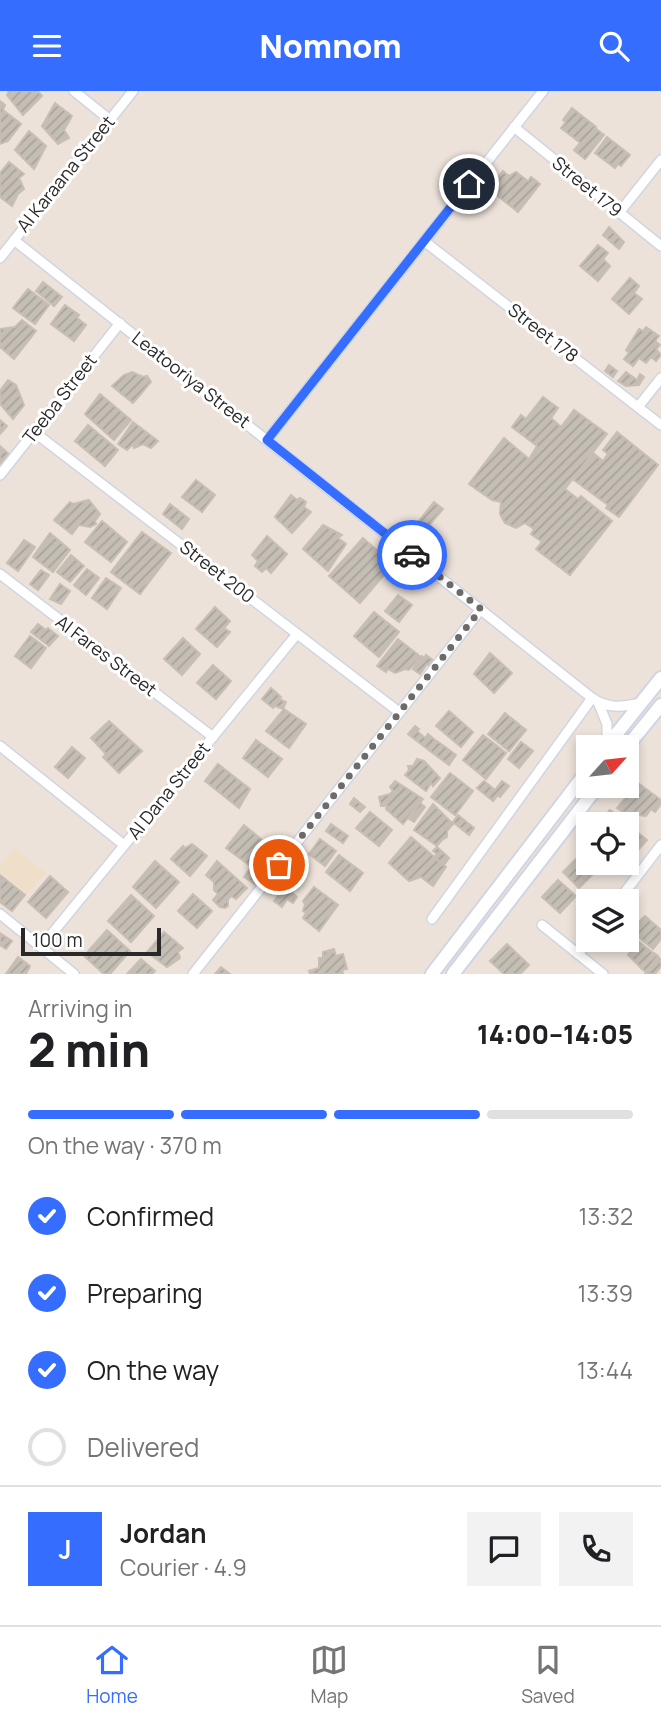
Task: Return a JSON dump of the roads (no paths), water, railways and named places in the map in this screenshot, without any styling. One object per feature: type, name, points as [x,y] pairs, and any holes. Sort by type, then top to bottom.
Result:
[{"type":"main road","points":[[615,735],[661,678]]},
{"type":"main road","points":[[638,735],[661,705]]},
{"type":"main road","points":[[432,974],[576,786]]},
{"type":"main road","points":[[453,974],[589,798]]},
{"type":"street","points":[[74,91],[110,120]]},
{"type":"street","name":"Al Karaana Street","points":[[0,258],[132,91]]},
{"type":"street","points":[[267,440],[543,91]]},
{"type":"street","name":"Street 179","points":[[514,127],[661,246]]},
{"type":"street","points":[[619,213],[661,160]]},
{"type":"street","name":"Leatooriya Street","points":[[14,240],[595,700]]},
{"type":"street","name":"Street 178","points":[[424,241],[661,425]]},
{"type":"street","name":"Teeba Street","points":[[0,475],[120,323]]},
{"type":"street","points":[[638,407],[661,378]]},
{"type":"street","name":"Street 200","points":[[34,432],[399,712]]},
{"type":"street","name":"Al Fares Street","points":[[0,574],[213,737]]},
{"type":"street","points":[[192,974],[481,609]]},
{"type":"street","name":"Al Dana Street","points":[[41,947],[297,634]]},
{"type":"street","points":[[595,700],[619,707],[641,703]]},
{"type":"street","points":[[595,700],[607,724],[606,735]]},
{"type":"street","points":[[432,919],[595,700]]},
{"type":"street","points":[[0,746],[124,845]]},
{"type":"street","points":[[627,889],[661,845]]},
{"type":"street","points":[[0,914],[74,974]]},
{"type":"street","points":[[542,925],[603,974]]}]
